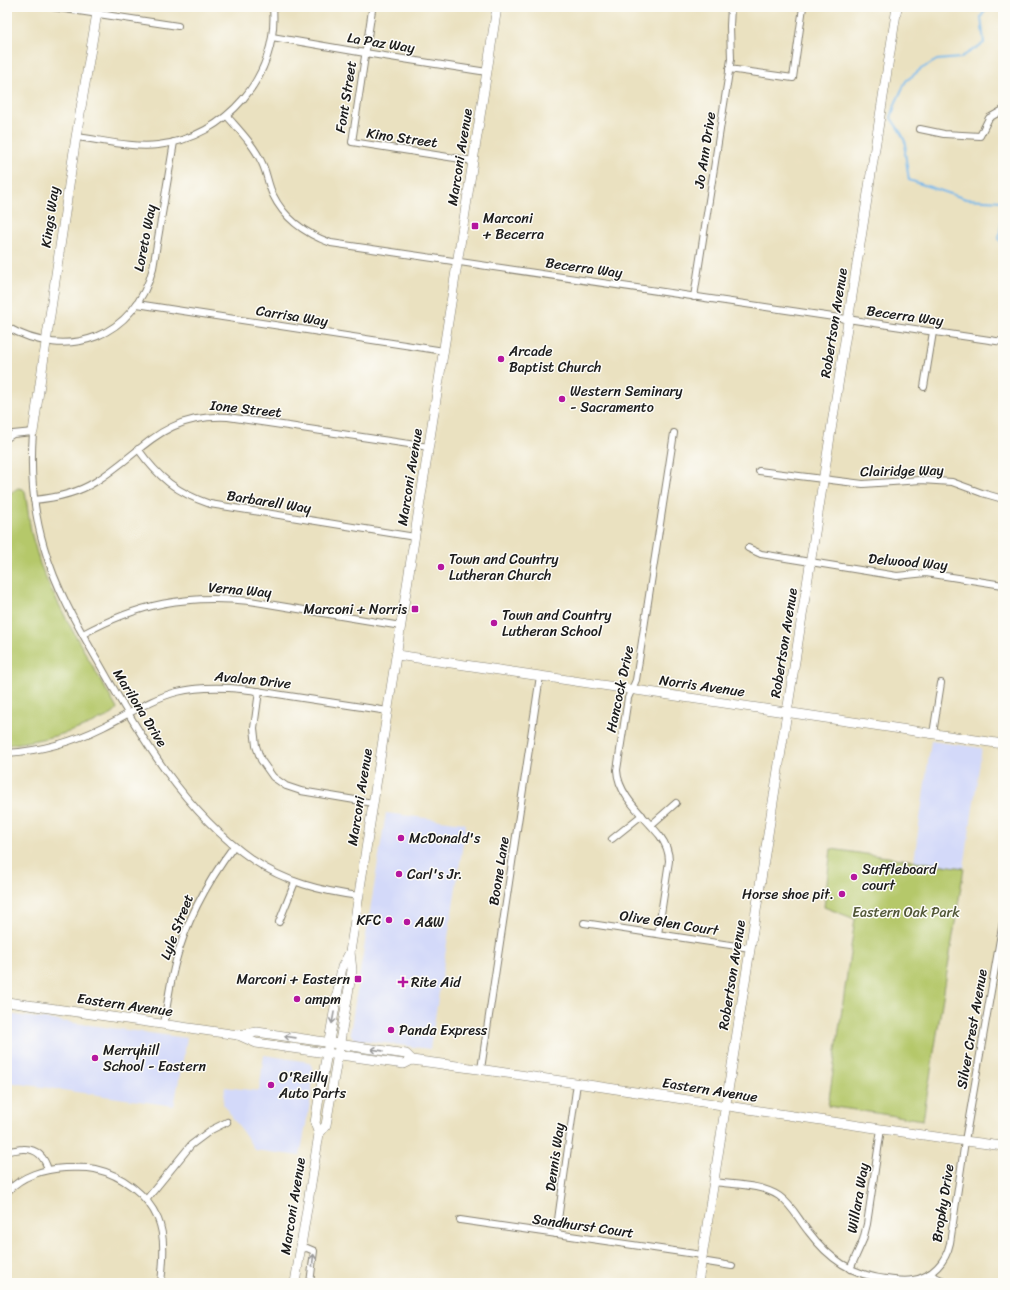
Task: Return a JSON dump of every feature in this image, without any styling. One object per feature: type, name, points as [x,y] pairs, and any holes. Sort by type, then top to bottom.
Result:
[{"type":"main road","name":"Marconi Avenue","points":[[319,1134],[326,1125],[352,970],[350,952],[497,7]]},
{"type":"main road","name":"Robertson Avenue","points":[[698,1283],[898,7]]},
{"type":"main road","name":"Kings Way","points":[[33,432],[76,136],[97,10]]},
{"type":"main road","name":"Norris Avenue","points":[[397,655],[1003,744]]},
{"type":"main road","name":"Marconi Avenue","points":[[295,1283],[319,1134],[315,1123],[342,967],[350,952]]},
{"type":"main road","name":"Eastern Avenue","points":[[7,1002],[238,1035],[256,1043],[404,1064],[412,1060],[480,1069],[1003,1146]]},
{"type":"main road","name":"Eastern Avenue","points":[[238,1035],[257,1032],[406,1054],[412,1060]]},
{"type":"street","points":[[52,7],[97,10],[178,26]]},
{"type":"street","points":[[76,136],[131,144],[149,145],[174,142],[203,131],[227,116],[254,85],[264,65],[272,37],[273,7]]},
{"type":"street","name":"Font Street","points":[[352,142],[372,10],[371,7]]},
{"type":"street","name":"Jo Ann Drive","points":[[694,297],[731,60],[731,7]]},
{"type":"street","points":[[729,69],[793,78],[803,7]]},
{"type":"street","name":"La Paz Way","points":[[272,37],[487,72]]},
{"type":"street","points":[[920,129],[944,134],[974,137],[980,136],[989,118],[1003,110]]},
{"type":"street","name":"Becerra Way","points":[[227,116],[257,152],[270,187],[278,203],[286,214],[302,230],[331,243],[1003,342]]},
{"type":"street","name":"Loreto Way","points":[[7,327],[21,334],[46,341],[74,343],[96,337],[123,320],[137,304],[147,287],[153,268],[174,142]]},
{"type":"street","name":"Kino Street","points":[[352,142],[474,161]]},
{"type":"street","name":"Carrisa Way","points":[[137,304],[444,351]]},
{"type":"street","points":[[924,387],[933,332]]},
{"type":"street","name":"Ione Street","points":[[34,500],[59,497],[83,489],[112,471],[151,438],[171,426],[193,419],[216,416],[235,418],[429,447]]},
{"type":"street","points":[[7,438],[13,434],[33,432]]},
{"type":"street","name":"Marilona Drive","points":[[33,432],[31,464],[34,500],[43,546],[54,577],[70,614],[144,739],[178,786],[203,816],[234,846],[264,867],[295,882],[322,890],[359,896]]},
{"type":"street","name":"Hancock Drive","points":[[658,934],[669,857],[665,843],[623,792],[617,775],[628,698],[636,680],[674,433]]},
{"type":"street","name":"Barbarell Way","points":[[138,449],[148,463],[166,481],[186,495],[210,504],[415,537]]},
{"type":"street","name":"Clairidge Way","points":[[759,471],[863,484],[921,480],[952,482],[1003,499]]},
{"type":"street","name":"Delwood Way","points":[[748,548],[761,554],[897,576],[926,573],[1003,585]]},
{"type":"street","name":"Verna Way","points":[[82,634],[134,611],[159,604],[198,599],[233,599],[250,601],[401,626]]},
{"type":"street","name":"Boone Lane","points":[[480,1069],[540,676]]},
{"type":"street","points":[[933,734],[941,683]]},
{"type":"street","name":"Avalon Drive","points":[[7,753],[32,750],[67,742],[104,727],[160,698],[194,689],[229,687],[388,711]]},
{"type":"street","points":[[259,691],[254,728],[256,746],[261,760],[273,777],[286,786],[301,791],[374,803]]},
{"type":"street","points":[[651,825],[676,803]]},
{"type":"street","points":[[612,839],[642,814]]},
{"type":"street","name":"Lyle Street","points":[[164,1025],[175,963],[189,921],[209,882],[234,846]]},
{"type":"street","points":[[279,922],[295,882]]},
{"type":"street","name":"Silver Crest Avenue","points":[[965,1141],[1003,922]]},
{"type":"street","name":"Olive Glen Court","points":[[584,923],[750,948]]},
{"type":"street","name":"Dennis Way","points":[[556,1234],[577,1083]]},
{"type":"street","points":[[146,1200],[184,1152],[198,1138],[227,1122]]},
{"type":"street","name":"Willara Way","points":[[850,1269],[863,1240],[867,1224],[881,1129]]},
{"type":"street","name":"Brophy Drive","points":[[714,1182],[764,1189],[778,1195],[790,1205],[806,1229],[824,1250],[850,1269],[865,1276],[903,1281],[918,1279],[929,1274],[943,1261],[949,1248],[965,1141]]},
{"type":"street","points":[[7,1151],[25,1148],[34,1151],[44,1160],[48,1170]]},
{"type":"street","points":[[7,1180],[8,1190],[28,1176],[48,1170],[83,1168],[104,1172],[126,1182],[146,1200],[158,1218],[162,1233],[163,1267],[161,1283]]},
{"type":"street","name":"Sandhurst Court","points":[[460,1220],[702,1258],[732,1266]]},
{"type":"street","points":[[301,1249],[307,1248],[314,1251],[310,1283]]},
{"type":"street","points":[[929,1274],[948,1283]]},
{"type":"shaded area","points":[[931,741],[982,748],[964,868],[914,861]]},
{"type":"shaded area","points":[[386,813],[464,823],[466,825],[430,1049],[354,1039],[350,1033]]},
{"type":"shaded area","name":"Merryhill School - Eastern","points":[[7,1014],[187,1038],[174,1106],[7,1082]]},
{"type":"shaded area","points":[[264,1055],[309,1062],[312,1067],[312,1093],[300,1156],[255,1150],[223,1104],[225,1087],[259,1091]]},
{"type":"green space","points":[[18,488],[25,491],[31,532],[40,564],[48,583],[70,626],[117,709],[109,716],[79,729],[44,739],[7,745],[7,492],[9,494]]},
{"type":"green space","name":"Eastern Oak Park","points":[[831,849],[964,868],[923,1120],[828,1106],[855,919],[824,907]]},
{"type":"waterway","points":[[987,7],[981,17],[984,43],[960,58],[937,60],[921,69],[906,81],[896,102],[891,118],[906,144],[905,153],[909,180],[966,199],[1003,201]]},
{"type":"waterway","points":[[1003,214],[999,239],[1003,245]]},
{"type":"place","name":"Marconi + Becerra","points":[[475,226]]},
{"type":"place","name":"Arcade Baptist Church","points":[[501,359]]},
{"type":"place","name":"Western Seminary - Sacramento","points":[[562,399]]},
{"type":"place","name":"Town and Country Lutheran Church","points":[[441,567]]},
{"type":"place","name":"Marconi + Norris","points":[[415,609]]},
{"type":"place","name":"Town and Country Lutheran School","points":[[494,623]]},
{"type":"place","name":"McDonald's","points":[[401,838]]},
{"type":"place","name":"Carl's Jr.","points":[[399,874]]},
{"type":"place","name":"Suffleboard court","points":[[854,877]]},
{"type":"place","name":"Horse shoe pit.","points":[[842,894]]},
{"type":"place","name":"KFC","points":[[389,920]]},
{"type":"place","name":"A&W","points":[[407,922]]},
{"type":"place","name":"Marconi + Eastern","points":[[358,979]]},
{"type":"place","name":"Rite Aid","points":[[403,982]]},
{"type":"place","name":"ampm","points":[[297,999]]},
{"type":"place","name":"Panda Express","points":[[391,1030]]},
{"type":"place","name":"Merryhill School - Eastern","points":[[95,1058]]},
{"type":"place","name":"O'Reilly Auto Parts","points":[[271,1085]]}]
